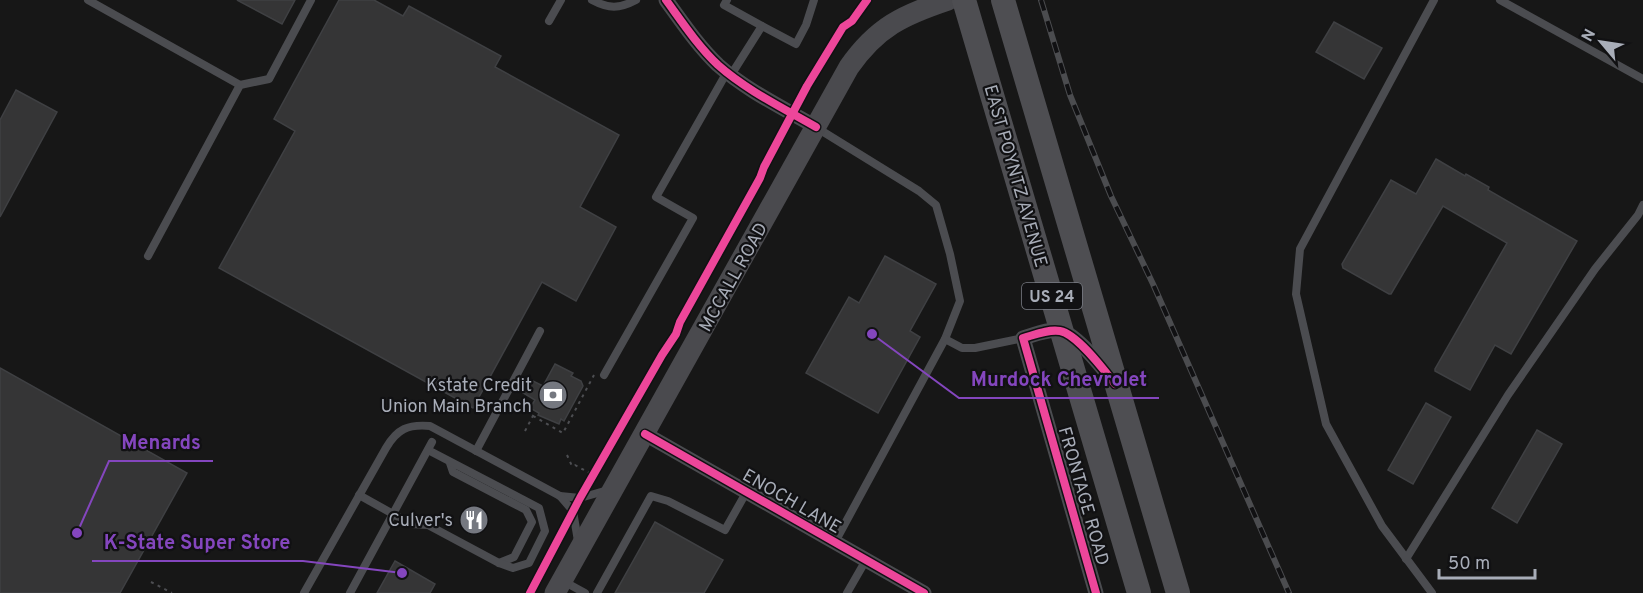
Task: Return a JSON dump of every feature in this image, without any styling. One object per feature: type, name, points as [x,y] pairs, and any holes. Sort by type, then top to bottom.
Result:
[{"type":"highway","name":"EAST POYNTZ AVENUE","points":[[964,0],[1139,593]]},
{"type":"highway","name":"EAST POYNTZ AVENUE","points":[[1003,0],[1178,593]]},
{"type":"main road","name":"MCCALL ROAD","points":[[559,587],[849,67],[864,46],[883,29],[916,11],[948,0]]},
{"type":"street","points":[[666,0],[701,47],[729,73],[816,127]]},
{"type":"street","points":[[1023,338],[1047,331],[1062,331],[1093,356],[1115,384]]},
{"type":"street","name":"FRONTAGE ROAD","points":[[1023,338],[1096,593]]},
{"type":"street","name":"ENOCH LANE","points":[[645,434],[924,593]]},
{"type":"lane","points":[[88,0],[240,85],[268,79],[311,0]]},
{"type":"lane","points":[[549,21],[561,0]]},
{"type":"lane","points":[[592,0],[608,8],[617,8],[636,0]]},
{"type":"lane","points":[[727,0],[724,5],[796,44],[806,25],[814,0]]},
{"type":"lane","points":[[1432,593],[1382,526],[1326,424],[1296,294],[1300,249],[1434,0]]},
{"type":"lane","points":[[1500,0],[1643,79]]},
{"type":"lane","points":[[600,373],[693,218],[656,197],[729,73],[762,26]]},
{"type":"lane","points":[[148,256],[240,85]]},
{"type":"lane","points":[[816,127],[919,191],[936,205],[960,301],[945,339],[835,542]]},
{"type":"lane","points":[[1406,559],[1508,395],[1595,269],[1638,215],[1643,205]]},
{"type":"lane","points":[[476,451],[540,331]]},
{"type":"lane","points":[[945,339],[962,348],[969,348],[1023,338]]},
{"type":"lane","points":[[304,593],[391,440],[406,427],[430,426],[560,496],[580,498],[615,488]]},
{"type":"lane","points":[[350,593],[432,442]]},
{"type":"lane","points":[[359,495],[411,524],[428,525],[499,563],[513,568],[529,563],[545,531],[539,508],[428,450]]},
{"type":"lane","points":[[450,462],[453,472],[526,510],[532,522],[514,557],[499,563]]},
{"type":"lane","points":[[597,593],[651,496],[668,501],[725,530],[747,492]]},
{"type":"lane","points":[[560,496],[573,512],[579,551]]},
{"type":"lane","points":[[847,593],[866,560]]},
{"type":"lane","points":[[559,587],[585,593]]},
{"type":"path","points":[[533,416],[563,433],[600,373]]},
{"type":"path","points":[[525,431],[535,412]]},
{"type":"path","points":[[567,455],[572,466],[593,475]]},
{"type":"path","points":[[150,582],[172,593]]},
{"type":"building","points":[[237,0],[295,0],[282,24]]},
{"type":"building","points":[[339,0],[374,0],[403,16],[409,6],[501,56],[495,67],[619,135],[580,207],[616,227],[576,301],[542,282],[473,408],[219,268],[295,131],[274,119]]},
{"type":"building","points":[[1334,22],[1382,48],[1364,79],[1316,52]]},
{"type":"building","points":[[16,90],[57,112],[0,217],[0,120]]},
{"type":"building","points":[[1436,159],[1489,187],[1488,190],[1577,241],[1511,354],[1495,345],[1470,390],[1435,369],[1507,243],[1443,206],[1391,294],[1343,268],[1342,264],[1391,180],[1416,194]]},
{"type":"building","points":[[885,256],[936,284],[910,331],[920,337],[878,413],[806,373],[849,297],[859,303]]},
{"type":"building","name":"Kstate Credit Union Main Branch","points":[[555,364],[573,373],[571,376],[581,381],[583,386],[564,421],[561,419],[559,424],[538,415],[539,413],[530,408],[535,400],[520,391],[527,378],[543,386]]},
{"type":"building","points":[[0,368],[187,473],[120,593],[0,593]]},
{"type":"building","points":[[1426,403],[1451,417],[1413,484],[1388,470]]},
{"type":"building","points":[[1537,430],[1562,444],[1517,523],[1492,508]]},
{"type":"building","points":[[655,522],[723,560],[704,593],[615,593]]},
{"type":"building","points":[[395,561],[435,584],[430,593],[377,593]]},
{"type":"railway","points":[[1041,0],[1070,95],[1111,196],[1153,284],[1289,593]]},
{"type":"cycle path","points":[[666,0],[697,42],[718,65],[753,91],[816,127]]},
{"type":"cycle path","points":[[530,593],[580,498],[676,334],[680,322],[760,178],[807,86],[843,27],[852,21],[867,0]]},
{"type":"cycle path","points":[[1096,593],[1023,338],[1051,331],[1067,334],[1090,353],[1115,384]]},
{"type":"cycle path","points":[[645,434],[924,593]]},
{"type":"place","name":"Murdock Chevrolet","points":[[872,334]]},
{"type":"place","name":"Kstate Credit Union Main Branch","points":[[553,395]]},
{"type":"place","name":"Culver's","points":[[474,520]]},
{"type":"place","name":"Menards","points":[[77,533]]},
{"type":"place","name":"K-State Super Store","points":[[402,573]]}]
